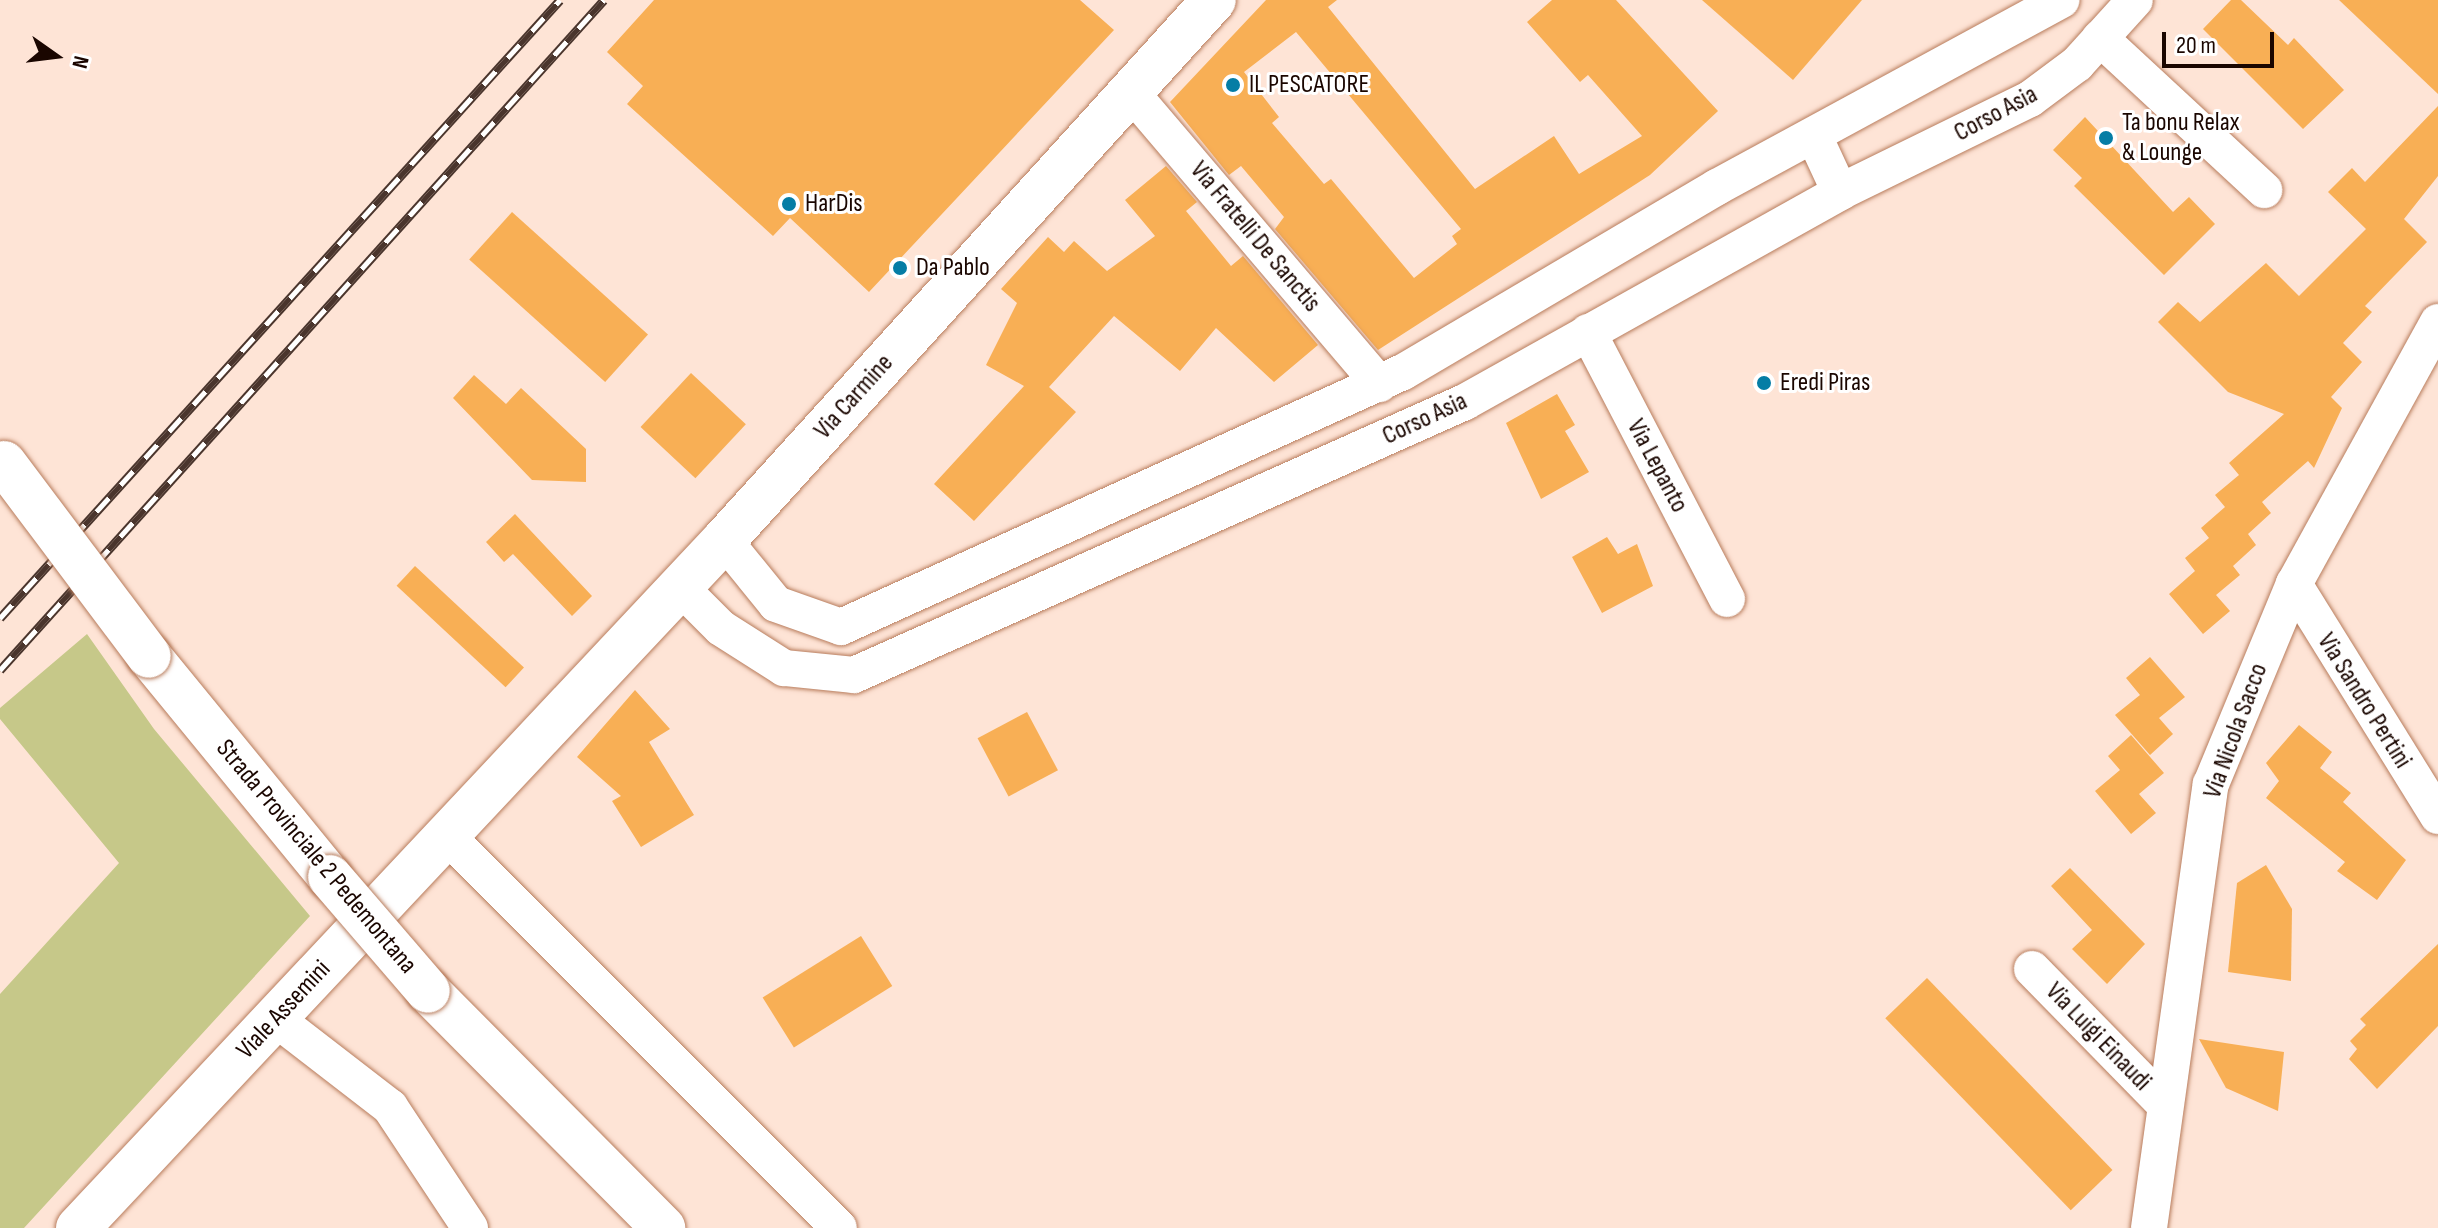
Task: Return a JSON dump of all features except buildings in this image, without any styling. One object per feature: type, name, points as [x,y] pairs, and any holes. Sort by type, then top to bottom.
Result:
[{"type":"main road","name":"Via Carmine","points":[[490,792],[724,540],[1214,0]]},
{"type":"main road","name":"Strada Provinciale 2 Pedemontana","points":[[2,460],[149,656],[428,991],[663,1228]]},
{"type":"main road","name":"Viale Assemini","points":[[78,1228],[490,792]]},
{"type":"street","name":"Corso Asia","points":[[724,540],[776,604],[841,627],[1379,384],[1814,136],[2062,0]]},
{"type":"street","name":"Corso Asia","points":[[679,586],[721,628],[784,668],[854,675],[1465,402],[1840,192],[2030,99],[2100,38],[2135,0]]},
{"type":"street","points":[[2100,38],[2264,190]]},
{"type":"street","name":"Via Fratelli De Sanctis","points":[[1130,91],[1379,384]]},
{"type":"street","points":[[1814,136],[1840,192]]},
{"type":"street","name":"Via Nicola Sacco","points":[[2149,1228],[2211,784],[2294,584],[2438,322]]},
{"type":"street","name":"Via Lepanto","points":[[1588,332],[1727,599]]},
{"type":"street","name":"Via Sandro Pertini","points":[[2294,584],[2438,816]]},
{"type":"street","points":[[447,836],[839,1228]]},
{"type":"street","name":"Via Luigi Einaudi","points":[[2032,969],[2165,1105]]},
{"type":"street","points":[[276,1019],[390,1107],[470,1228]]},
{"type":"green space","points":[[87,634],[154,729],[310,916],[24,1228],[0,1228],[0,994],[119,863],[0,719],[0,708]]},
{"type":"railway","points":[[0,618],[560,0]]},
{"type":"railway","points":[[0,670],[604,0]]},
{"type":"place","name":"IL PESCATORE","points":[[1233,85]]},
{"type":"place","name":"Ta bonu Relax & Lounge","points":[[2106,138]]},
{"type":"place","name":"HarDis","points":[[789,204]]},
{"type":"place","name":"Da Pablo","points":[[900,268]]},
{"type":"place","name":"Eredi Piras","points":[[1764,383]]}]
